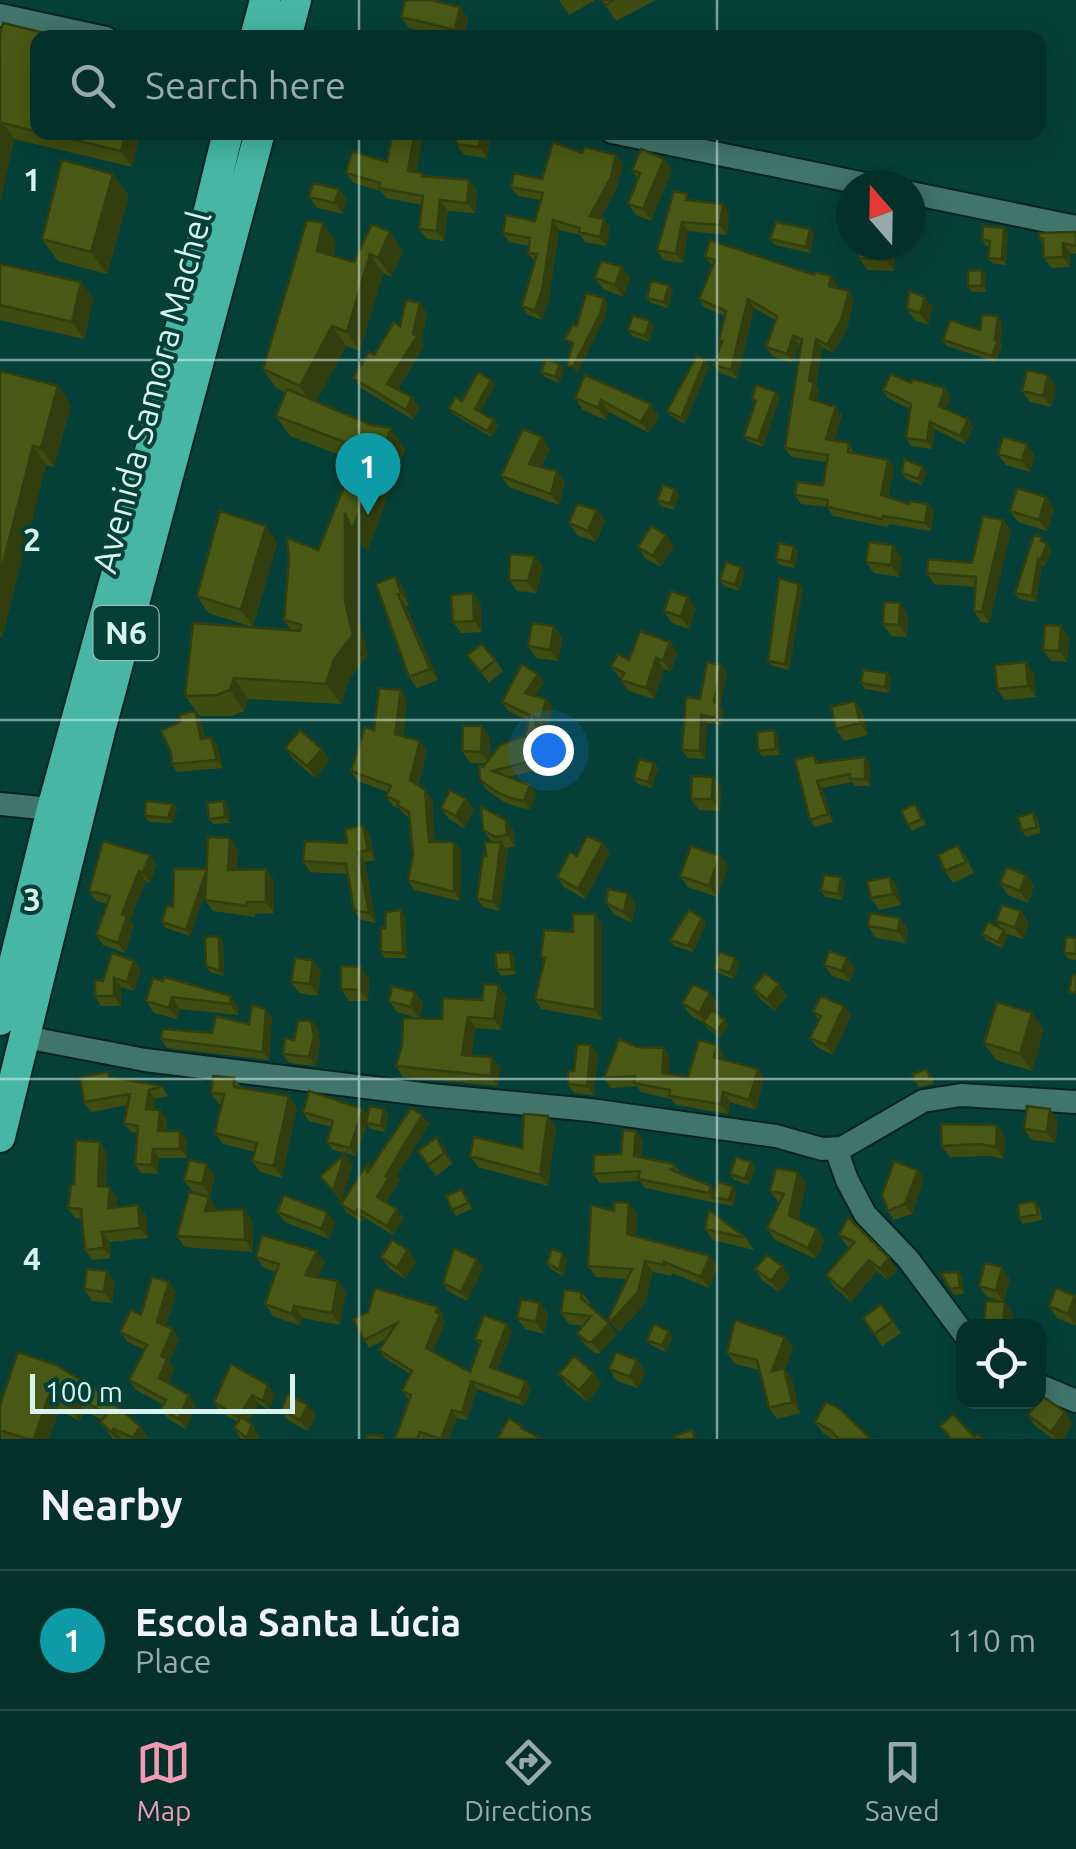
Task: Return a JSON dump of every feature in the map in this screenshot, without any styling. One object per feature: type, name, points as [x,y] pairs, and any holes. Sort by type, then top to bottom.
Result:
[{"type":"highway","points":[[257,30],[264,0]]},
{"type":"highway","points":[[288,30],[296,0]]},
{"type":"highway","name":"Avenida Samora Machel","points":[[0,1137],[13,1029],[52,809],[156,433],[226,140]]},
{"type":"highway","name":"Avenida Samora Machel","points":[[13,1029],[101,727],[258,140]]},
{"type":"street","points":[[0,15],[69,30]]},
{"type":"street","points":[[651,140],[836,178]]},
{"type":"street","points":[[926,197],[1076,227]]},
{"type":"street","points":[[0,804],[52,809]]},
{"type":"street","points":[[13,1029],[145,1060],[590,1110],[776,1136],[813,1147],[836,1148],[923,1101],[961,1095],[1076,1102]]},
{"type":"street","points":[[836,1148],[865,1214],[908,1258],[956,1323]]},
{"type":"street","points":[[1046,1388],[1076,1401]]},
{"type":"building","points":[[405,0],[430,0],[460,7],[455,30],[401,17]]},
{"type":"building","points":[[3,23],[32,30],[30,130],[3,123],[0,136]]},
{"type":"building","points":[[75,140],[124,140],[121,151]]},
{"type":"building","points":[[391,140],[414,140],[408,171],[469,180],[467,203],[440,200],[437,231],[419,229],[423,196],[379,188],[380,183],[346,173],[352,151],[387,162]]},
{"type":"building","points":[[456,140],[480,140],[479,147],[456,144]]},
{"type":"building","points":[[553,142],[582,153],[585,147],[616,155],[611,177],[590,216],[604,219],[600,237],[553,220],[535,311],[522,306],[537,254],[528,253],[530,238],[503,233],[506,215],[535,221],[543,193],[511,187],[514,173],[542,179]]},
{"type":"building","points":[[641,149],[664,159],[643,209],[628,204],[640,173],[632,170]]},
{"type":"building","points":[[62,160],[113,174],[91,252],[42,239]]},
{"type":"building","points":[[313,183],[339,189],[335,203],[309,197]]},
{"type":"building","points":[[674,191],[687,194],[686,200],[723,204],[720,225],[682,222],[676,254],[657,250]]},
{"type":"building","points":[[307,220],[323,223],[317,251],[354,262],[372,224],[390,232],[378,258],[370,254],[347,332],[332,326],[300,386],[263,369]]},
{"type":"building","points":[[776,222],[810,229],[806,247],[770,239]]},
{"type":"building","points":[[983,226],[1004,228],[1002,259],[988,258],[990,241],[982,240]]},
{"type":"building","points":[[1076,232],[1076,246],[1063,243],[1063,257],[1044,258],[1039,233]]},
{"type":"building","points":[[710,240],[814,275],[815,272],[831,276],[829,286],[849,291],[841,321],[827,345],[816,339],[810,399],[836,407],[826,439],[849,443],[848,452],[888,460],[881,495],[909,504],[928,504],[925,523],[883,516],[882,519],[827,507],[828,500],[795,495],[797,482],[823,485],[828,455],[785,448],[802,339],[793,336],[787,354],[766,347],[777,316],[748,299],[731,370],[714,365],[726,311],[699,299],[715,260],[705,257]]},
{"type":"building","points":[[601,261],[622,267],[615,285],[595,278]]},
{"type":"building","points":[[0,264],[81,282],[72,322],[0,305]]},
{"type":"building","points":[[982,270],[982,286],[968,286],[968,271]]},
{"type":"building","points":[[651,281],[669,285],[664,302],[647,298]]},
{"type":"building","points":[[909,291],[925,297],[920,313],[907,309]]},
{"type":"building","points":[[586,293],[604,298],[573,367],[567,365],[573,343],[565,339],[573,324],[577,326]]},
{"type":"building","points":[[406,300],[420,303],[413,334],[417,336],[387,384],[412,397],[406,410],[353,378],[369,352],[374,355],[394,322],[400,326]]},
{"type":"building","points":[[633,315],[650,321],[645,336],[628,330]]},
{"type":"building","points":[[982,315],[998,316],[998,340],[992,356],[943,340],[950,320],[980,330]]},
{"type":"building","points":[[697,356],[705,360],[681,418],[667,411]]},
{"type":"building","points":[[546,359],[560,364],[555,377],[541,372]]},
{"type":"building","points":[[1027,370],[1048,375],[1043,396],[1022,391]]},
{"type":"building","points":[[0,371],[58,386],[41,448],[33,446],[0,575]]},
{"type":"building","points":[[478,372],[491,380],[475,409],[494,420],[487,431],[449,409],[455,397],[462,401]]},
{"type":"building","points":[[891,374],[911,383],[912,379],[945,388],[939,406],[968,419],[960,436],[930,422],[927,441],[906,438],[911,404],[883,390]]},
{"type":"building","points":[[585,375],[651,404],[641,422],[601,400],[598,408],[575,398]]},
{"type":"building","points":[[756,385],[776,392],[758,441],[744,436],[756,401],[752,399]]},
{"type":"building","points":[[287,389],[371,425],[391,428],[352,531],[345,513],[345,601],[353,635],[334,659],[326,684],[234,678],[230,690],[217,695],[185,696],[193,623],[300,631],[301,625],[284,620],[287,538],[318,550],[360,448],[276,416]]},
{"type":"building","points":[[523,429],[542,437],[529,464],[557,471],[551,494],[501,476]]},
{"type":"building","points":[[1003,437],[1027,444],[1022,461],[998,454]]},
{"type":"building","points":[[904,459],[923,467],[918,479],[902,473]]},
{"type":"building","points":[[663,485],[675,489],[670,504],[657,500]]},
{"type":"building","points":[[1017,488],[1046,497],[1039,520],[1010,511]]},
{"type":"building","points":[[577,504],[597,510],[588,531],[569,523]]},
{"type":"building","points":[[220,511],[266,526],[241,610],[197,596]]},
{"type":"building","points":[[983,516],[1003,520],[982,612],[974,611],[976,577],[927,573],[928,559],[972,563]]},
{"type":"building","points":[[651,526],[666,535],[653,556],[638,547]]},
{"type":"building","points":[[1034,535],[1047,543],[1041,560],[1038,559],[1032,596],[1015,593]]},
{"type":"building","points":[[869,542],[893,545],[891,565],[866,562]]},
{"type":"building","points":[[779,543],[794,546],[791,562],[776,559]]},
{"type":"building","points":[[510,554],[535,556],[528,581],[509,580]]},
{"type":"building","points":[[726,562],[741,567],[735,585],[720,580]]},
{"type":"building","points":[[395,576],[401,593],[398,594],[430,669],[409,677],[376,584]]},
{"type":"building","points":[[779,578],[799,584],[785,664],[768,661]]},
{"type":"building","points":[[671,591],[688,597],[681,617],[664,611]]},
{"type":"building","points":[[473,593],[474,621],[453,622],[451,595]]},
{"type":"building","points":[[884,602],[900,603],[899,625],[883,624]]},
{"type":"building","points":[[532,623],[554,626],[550,650],[528,646]]},
{"type":"building","points":[[1045,625],[1061,626],[1059,651],[1043,650]]},
{"type":"building","points":[[640,631],[670,642],[663,661],[656,658],[646,688],[621,680],[624,673],[611,666],[618,654],[629,660]]},
{"type":"building","points":[[482,644],[495,660],[481,672],[467,655]]},
{"type":"building","points":[[707,662],[721,665],[714,702],[718,703],[716,718],[701,715],[700,751],[682,750],[686,697],[700,699]]},
{"type":"building","points":[[1026,662],[1028,686],[997,689],[995,665]]},
{"type":"building","points":[[522,664],[538,674],[525,693],[546,699],[541,720],[534,717],[544,758],[492,771],[530,785],[524,801],[498,793],[480,780],[479,766],[483,767],[500,745],[525,736],[530,715],[502,702]]},
{"type":"building","points":[[863,670],[887,673],[885,687],[861,683]]},
{"type":"building","points":[[379,688],[401,690],[395,734],[420,741],[410,780],[425,790],[429,842],[454,842],[454,892],[408,880],[413,855],[409,812],[386,796],[391,786],[351,771],[365,727],[374,730]]},
{"type":"building","points":[[855,701],[860,723],[836,729],[831,707]]},
{"type":"building","points":[[195,711],[201,739],[211,737],[217,760],[172,764],[161,731],[181,721],[179,715]]},
{"type":"building","points":[[463,726],[482,726],[481,752],[462,751]]},
{"type":"building","points":[[300,730],[322,749],[307,766],[285,748]]},
{"type":"building","points":[[774,730],[776,749],[758,751],[757,732]]},
{"type":"building","points":[[814,755],[816,763],[865,757],[865,779],[850,779],[850,774],[817,781],[828,814],[810,820],[795,760]]},
{"type":"building","points":[[639,759],[654,763],[648,782],[634,778]]},
{"type":"building","points":[[692,776],[713,777],[712,799],[691,799]]},
{"type":"building","points":[[450,790],[466,799],[456,816],[441,808]]},
{"type":"building","points":[[146,801],[173,804],[168,818],[145,816]]},
{"type":"building","points":[[224,801],[225,817],[209,819],[207,803]]},
{"type":"building","points":[[915,804],[922,819],[908,825],[901,811]]},
{"type":"building","points":[[481,807],[506,820],[507,835],[495,837],[483,830]]},
{"type":"building","points":[[1033,813],[1037,827],[1022,831],[1018,817]]},
{"type":"building","points":[[363,825],[368,850],[358,852],[369,913],[354,910],[346,864],[303,861],[305,841],[347,843],[345,829]]},
{"type":"building","points":[[587,836],[603,843],[578,889],[557,877],[570,852],[577,856]]},
{"type":"building","points":[[208,837],[230,838],[228,870],[266,869],[266,902],[247,902],[247,906],[205,900]]},
{"type":"building","points":[[103,841],[150,855],[143,873],[139,871],[122,914],[127,916],[118,943],[96,935],[110,896],[89,891]]},
{"type":"building","points":[[485,842],[501,842],[493,902],[477,898]]},
{"type":"building","points":[[958,845],[966,862],[945,871],[938,855]]},
{"type":"building","points":[[691,846],[720,856],[709,886],[680,876]]},
{"type":"building","points":[[1007,867],[1026,875],[1020,891],[1000,883]]},
{"type":"building","points":[[174,869],[207,869],[186,930],[162,922],[167,905],[173,907]]},
{"type":"building","points":[[824,875],[841,877],[838,894],[821,891]]},
{"type":"building","points":[[890,877],[893,894],[871,898],[867,881]]},
{"type":"building","points":[[608,889],[628,893],[624,912],[606,903]]},
{"type":"building","points":[[1002,905],[1021,911],[1015,928],[996,921]]},
{"type":"building","points":[[401,910],[403,953],[381,952],[386,912]]},
{"type":"building","points":[[689,910],[702,918],[688,946],[670,940]]},
{"type":"building","points":[[870,913],[900,918],[898,931],[868,926]]},
{"type":"building","points":[[573,914],[595,914],[595,1010],[535,999],[545,958],[541,957],[544,930],[573,932]]},
{"type":"building","points":[[988,922],[1004,930],[998,942],[982,934]]},
{"type":"building","points":[[219,936],[220,971],[206,966],[205,937]]},
{"type":"building","points":[[1066,937],[1076,938],[1076,954],[1064,953]]},
{"type":"building","points":[[829,951],[847,957],[842,971],[824,965]]},
{"type":"building","points":[[510,952],[512,969],[497,970],[495,953]]},
{"type":"building","points":[[719,952],[735,957],[730,973],[714,968]]},
{"type":"building","points":[[112,953],[134,961],[127,982],[114,978],[114,996],[95,996],[95,980],[103,981]]},
{"type":"building","points":[[295,958],[313,960],[310,984],[291,982]]},
{"type":"building","points":[[341,966],[361,967],[360,990],[341,989]]},
{"type":"building","points":[[765,973],[779,984],[767,1000],[753,988]]},
{"type":"building","points":[[1072,975],[1076,975],[1076,993],[1069,992]]},
{"type":"building","points":[[164,977],[231,996],[230,1004],[172,997],[169,1008],[146,1001],[153,978],[163,981]]},
{"type":"building","points":[[484,984],[499,985],[494,1019],[468,1017],[462,1055],[492,1057],[491,1076],[396,1066],[403,1018],[442,1019],[443,998],[482,1000]]},
{"type":"building","points":[[693,984],[710,993],[699,1013],[682,1003]]},
{"type":"building","points":[[392,986],[415,992],[411,1007],[389,1001]]},
{"type":"building","points":[[821,996],[844,1006],[826,1045],[810,1038],[821,1016],[813,1012]]},
{"type":"building","points":[[997,1002],[1032,1013],[1020,1054],[984,1043]]},
{"type":"building","points":[[252,1005],[266,1009],[263,1052],[161,1039],[163,1029],[212,1033],[216,1016],[249,1024]]},
{"type":"building","points":[[712,1010],[725,1020],[716,1032],[703,1022]]},
{"type":"building","points":[[311,1020],[314,1036],[309,1057],[283,1054],[285,1038],[294,1040],[298,1021]]},
{"type":"building","points":[[619,1039],[637,1047],[664,1048],[662,1073],[688,1077],[699,1040],[717,1045],[714,1057],[758,1069],[749,1100],[723,1092],[721,1104],[669,1096],[670,1090],[634,1083],[635,1076],[604,1078]]},
{"type":"building","points":[[577,1044],[591,1045],[587,1086],[568,1084]]},
{"type":"building","points":[[927,1069],[930,1078],[915,1081],[912,1074]]},
{"type":"building","points":[[108,1072],[109,1077],[162,1086],[149,1090],[146,1109],[160,1110],[158,1131],[180,1131],[180,1149],[153,1149],[152,1165],[135,1164],[138,1126],[124,1123],[130,1094],[84,1102],[80,1077]]},
{"type":"building","points":[[213,1076],[234,1078],[234,1087],[289,1096],[274,1166],[252,1161],[257,1143],[215,1133],[224,1094],[211,1093]]},
{"type":"building","points":[[309,1091],[363,1109],[350,1148],[327,1142],[333,1121],[303,1112]]},
{"type":"building","points":[[370,1106],[384,1109],[381,1126],[366,1123]]},
{"type":"building","points":[[1027,1106],[1050,1109],[1047,1132],[1024,1129]]},
{"type":"building","points":[[411,1108],[422,1115],[377,1197],[397,1209],[387,1226],[341,1204]]},
{"type":"building","points":[[524,1114],[548,1116],[540,1175],[470,1156],[474,1137],[522,1148]]},
{"type":"building","points":[[941,1124],[997,1125],[996,1147],[942,1146]]},
{"type":"building","points":[[623,1130],[636,1131],[634,1156],[674,1164],[674,1169],[669,1169],[711,1186],[709,1193],[638,1179],[640,1171],[593,1174],[594,1155],[621,1154]]},
{"type":"building","points":[[437,1137],[444,1153],[428,1165],[418,1151]]},
{"type":"building","points":[[76,1140],[100,1142],[98,1186],[110,1187],[108,1208],[138,1205],[140,1228],[102,1232],[104,1248],[85,1250],[81,1209],[68,1208],[74,1184]]},
{"type":"building","points":[[345,1154],[333,1191],[320,1176]]},
{"type":"building","points":[[736,1157],[751,1162],[745,1179],[730,1174]]},
{"type":"building","points":[[189,1160],[207,1164],[202,1184],[184,1180]]},
{"type":"building","points":[[894,1161],[918,1170],[905,1204],[888,1211],[882,1195]]},
{"type":"building","points":[[776,1168],[798,1172],[789,1215],[817,1229],[808,1248],[767,1228],[784,1194],[770,1191]]},
{"type":"building","points":[[718,1182],[733,1186],[729,1200],[713,1197]]},
{"type":"building","points":[[462,1189],[468,1203],[452,1210],[446,1196]]},
{"type":"building","points":[[189,1192],[209,1197],[205,1211],[244,1209],[245,1240],[177,1236]]},
{"type":"building","points":[[284,1195],[327,1212],[322,1229],[277,1212]]},
{"type":"building","points":[[1035,1201],[1038,1214],[1019,1218],[1018,1204]]},
{"type":"building","points":[[614,1202],[629,1203],[627,1234],[710,1256],[701,1277],[664,1262],[645,1261],[638,1292],[611,1321],[608,1319],[632,1269],[588,1266],[591,1205],[614,1211]]},
{"type":"building","points":[[709,1210],[746,1238],[705,1229]]},
{"type":"building","points":[[848,1217],[889,1258],[880,1269],[869,1260],[843,1290],[826,1275],[855,1242],[839,1235]]},
{"type":"building","points":[[262,1235],[317,1251],[305,1275],[338,1281],[332,1313],[294,1306],[292,1314],[265,1304],[279,1264],[256,1257]]},
{"type":"building","points":[[392,1240],[408,1250],[397,1268],[381,1257]]},
{"type":"building","points":[[454,1248],[477,1259],[461,1292],[443,1283]]},
{"type":"building","points":[[552,1249],[563,1253],[559,1270],[547,1263]]},
{"type":"building","points":[[767,1255],[782,1266],[771,1281],[755,1269]]},
{"type":"building","points":[[985,1263],[1002,1267],[996,1291],[979,1286]]},
{"type":"building","points":[[87,1269],[107,1271],[104,1292],[84,1289]]},
{"type":"building","points":[[958,1272],[960,1288],[950,1289],[941,1273]]},
{"type":"building","points":[[152,1277],[169,1282],[157,1322],[173,1329],[161,1356],[167,1359],[159,1378],[189,1395],[179,1419],[161,1409],[166,1400],[129,1380],[147,1345],[120,1332],[131,1310],[141,1315]]},
{"type":"building","points":[[375,1288],[438,1307],[436,1312],[440,1314],[426,1348],[470,1372],[481,1341],[475,1339],[484,1315],[507,1324],[490,1367],[526,1381],[519,1398],[471,1381],[462,1413],[452,1410],[441,1439],[420,1432],[417,1439],[395,1439],[411,1395],[402,1391],[412,1371],[379,1350],[397,1323],[364,1340],[353,1319],[368,1312]]},
{"type":"building","points":[[1056,1288],[1075,1296],[1068,1314],[1049,1306]]},
{"type":"building","points":[[564,1290],[582,1292],[581,1298],[609,1323],[592,1342],[577,1333],[591,1316],[561,1313]]},
{"type":"building","points":[[521,1299],[540,1303],[536,1322],[517,1318]]},
{"type":"building","points":[[986,1301],[1005,1302],[1003,1319],[984,1319]]},
{"type":"building","points":[[881,1304],[893,1321],[874,1334],[863,1318]]},
{"type":"building","points":[[735,1320],[785,1337],[772,1371],[784,1368],[792,1402],[769,1408],[757,1360],[727,1353]]},
{"type":"building","points":[[654,1324],[669,1331],[662,1346],[647,1340]]},
{"type":"building","points":[[18,1352],[56,1365],[99,1391],[140,1426],[133,1438],[114,1429],[111,1432],[100,1422],[107,1414],[75,1396],[69,1406],[49,1395],[34,1439],[0,1430],[0,1405]]},
{"type":"building","points":[[616,1352],[637,1360],[630,1377],[609,1369]]},
{"type":"building","points":[[574,1356],[594,1373],[579,1390],[559,1374]]},
{"type":"building","points":[[231,1364],[268,1385],[263,1401],[252,1395],[239,1417],[214,1402]]},
{"type":"building","points":[[288,1394],[308,1405],[300,1420],[281,1410]]},
{"type":"building","points":[[1046,1399],[1065,1412],[1051,1432],[1028,1415],[1032,1409],[1046,1409]]},
{"type":"building","points":[[826,1402],[840,1409],[871,1439],[839,1439],[815,1422]]},
{"type":"building","points":[[953,1414],[974,1437],[977,1434],[984,1439],[952,1439],[940,1426]]},
{"type":"building","points":[[241,1417],[252,1424],[247,1438],[234,1428]]},
{"type":"building","points":[[509,1418],[521,1428],[542,1439],[497,1439]]},
{"type":"building","points":[[692,1430],[695,1439],[675,1439],[674,1436]]},
{"type":"place","name":"Escola Santa Lúcia","points":[[368,515]]}]
